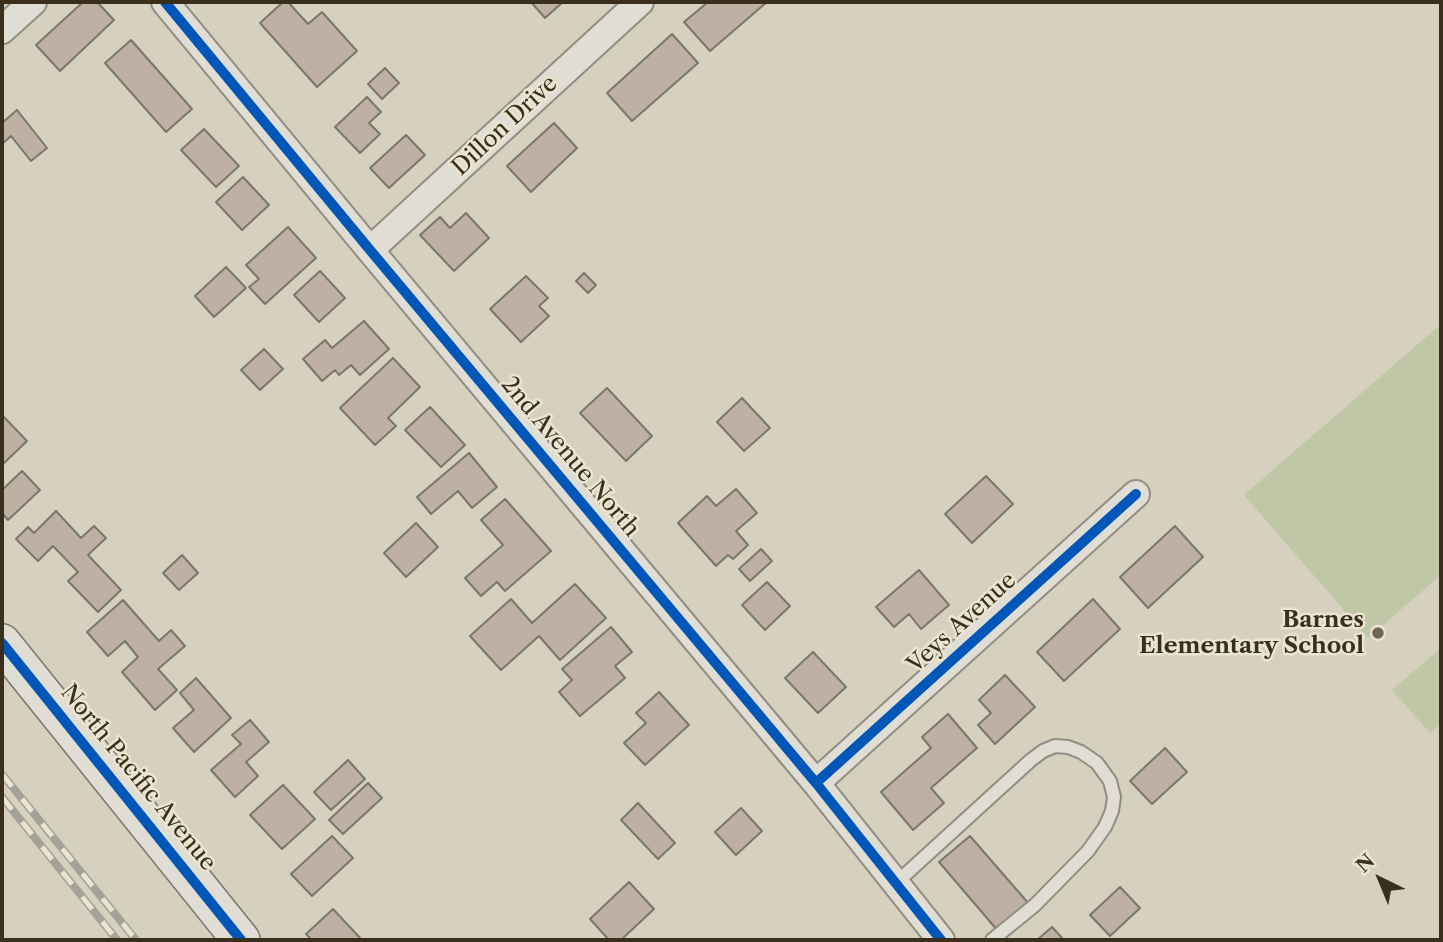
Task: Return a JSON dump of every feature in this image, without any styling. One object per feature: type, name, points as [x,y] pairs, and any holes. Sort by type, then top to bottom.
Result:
[{"type":"street","points":[[2,30],[33,2]]},
{"type":"street","name":"2nd Avenue North","points":[[165,2],[816,783],[941,940]]},
{"type":"street","name":"Dillon Drive","points":[[370,250],[640,2]]},
{"type":"street","name":"Veys Avenue","points":[[816,783],[1136,494]]},
{"type":"street","name":"North Pacific Avenue","points":[[2,643],[241,940]]},
{"type":"lane","points":[[896,883],[1043,751],[1055,746],[1069,747],[1081,752],[1097,763],[1110,780],[1114,797],[1112,811],[1105,827],[1088,851],[1035,905],[992,940]]},
{"type":"green space","points":[[1441,324],[1441,575],[1368,638],[1244,495]]},
{"type":"green space","points":[[1441,648],[1441,723],[1430,733],[1392,690]]},
{"type":"building","points":[[83,2],[97,2],[114,20],[60,71],[36,45]]},
{"type":"building","points":[[283,2],[288,2],[308,24],[322,12],[357,51],[317,87],[260,23]]},
{"type":"building","points":[[531,2],[563,2],[545,18]]},
{"type":"building","points":[[708,2],[767,2],[710,51],[684,22]]},
{"type":"building","points":[[672,34],[698,63],[632,121],[607,93]]},
{"type":"building","points":[[131,40],[192,109],[166,132],[105,63]]},
{"type":"building","points":[[385,68],[399,83],[382,99],[368,84]]},
{"type":"building","points":[[367,97],[381,112],[369,123],[380,134],[360,153],[335,127]]},
{"type":"building","points":[[17,110],[47,148],[31,161],[11,136],[2,144],[2,123]]},
{"type":"building","points":[[554,123],[577,148],[531,192],[507,166]]},
{"type":"building","points":[[204,129],[239,166],[216,187],[181,150]]},
{"type":"building","points":[[406,135],[425,155],[389,188],[370,168]]},
{"type":"building","points":[[243,177],[269,205],[242,230],[216,202]]},
{"type":"building","points":[[466,213],[489,238],[454,271],[420,235],[440,217],[450,228]]},
{"type":"building","points":[[288,227],[316,258],[265,304],[249,287],[259,279],[246,265]]},
{"type":"building","points":[[226,267],[246,288],[214,317],[195,296]]},
{"type":"building","points":[[320,271],[345,298],[319,322],[294,295]]},
{"type":"building","points":[[584,273],[596,285],[588,293],[576,281]]},
{"type":"building","points":[[526,276],[548,298],[539,306],[549,316],[521,342],[490,309]]},
{"type":"building","points":[[364,321],[389,349],[360,375],[351,365],[339,375],[335,370],[322,381],[303,359],[325,340],[332,348]]},
{"type":"building","points":[[264,349],[283,369],[260,390],[241,370]]},
{"type":"building","points":[[393,358],[420,387],[388,418],[396,426],[375,445],[340,408]]},
{"type":"building","points":[[607,388],[652,436],[626,461],[580,413]]},
{"type":"building","points":[[742,398],[770,428],[744,451],[717,422]]},
{"type":"building","points":[[430,407],[465,445],[441,467],[405,430]]},
{"type":"building","points":[[2,415],[27,441],[2,465]]},
{"type":"building","points":[[469,453],[497,487],[472,508],[458,491],[431,514],[417,497]]},
{"type":"building","points":[[22,471],[40,490],[8,520],[2,513],[2,490]]},
{"type":"building","points":[[986,476],[1013,504],[972,543],[945,514]]},
{"type":"building","points":[[736,489],[757,513],[736,531],[748,545],[733,559],[728,555],[716,566],[678,523],[707,496],[716,506]]},
{"type":"building","points":[[505,499],[551,551],[505,591],[497,582],[481,596],[465,578],[503,545],[481,520]]},
{"type":"building","points":[[56,511],[81,538],[94,526],[106,538],[88,555],[121,590],[98,612],[68,581],[78,572],[53,546],[38,561],[16,539],[28,527],[34,533]]},
{"type":"building","points":[[416,523],[438,547],[406,577],[384,553]]},
{"type":"building","points":[[1175,526],[1203,557],[1148,608],[1120,577]]},
{"type":"building","points":[[761,549],[772,561],[750,581],[739,569]]},
{"type":"building","points":[[182,555],[198,573],[179,590],[163,573]]},
{"type":"building","points":[[919,570],[949,605],[921,629],[909,614],[894,627],[876,607]]},
{"type":"building","points":[[767,582],[790,606],[765,630],[742,605]]},
{"type":"building","points":[[575,584],[606,618],[560,660],[539,636],[501,670],[470,636],[511,599],[532,623]]},
{"type":"building","points":[[1093,599],[1120,629],[1064,681],[1037,652]]},
{"type":"building","points":[[123,600],[159,641],[171,630],[185,646],[158,669],[177,690],[155,710],[122,672],[138,657],[125,641],[108,656],[87,632]]},
{"type":"building","points":[[611,627],[632,652],[615,666],[625,678],[580,716],[559,692],[572,680],[562,669]]},
{"type":"building","points":[[813,652],[846,687],[818,713],[785,678]]},
{"type":"building","points":[[1005,675],[1035,707],[995,744],[978,725],[991,713],[979,700]]},
{"type":"building","points":[[196,678],[231,718],[194,752],[173,728],[194,710],[180,693]]},
{"type":"building","points":[[659,692],[689,725],[645,765],[624,743],[646,723],[636,713]]},
{"type":"building","points":[[948,714],[977,748],[931,788],[944,803],[913,830],[881,792],[931,748],[922,737]]},
{"type":"building","points":[[250,720],[269,742],[246,762],[258,776],[235,797],[211,770],[241,744],[232,735]]},
{"type":"building","points":[[1165,748],[1187,772],[1152,804],[1130,781]]},
{"type":"building","points":[[348,760],[365,779],[331,810],[314,792]]},
{"type":"building","points":[[368,783],[382,798],[343,834],[329,820]]},
{"type":"building","points":[[283,785],[315,819],[282,849],[250,815]]},
{"type":"building","points":[[638,803],[675,843],[658,859],[621,820]]},
{"type":"building","points":[[741,808],[762,831],[736,855],[715,832]]},
{"type":"building","points":[[332,836],[353,858],[312,896],[291,874]]},
{"type":"building","points":[[970,836],[1029,904],[998,931],[939,862]]},
{"type":"building","points":[[629,882],[654,909],[621,940],[609,940],[590,919]]},
{"type":"building","points":[[1120,887],[1140,908],[1110,936],[1090,915]]},
{"type":"building","points":[[333,909],[362,940],[312,940],[306,934]]},
{"type":"building","points":[[1052,927],[1064,940],[1037,940]]},
{"type":"railway","points":[[2,774],[136,940]]},
{"type":"railway","points":[[2,797],[117,940]]},
{"type":"cycle path","points":[[165,2],[816,783],[941,940]]},
{"type":"cycle path","points":[[816,783],[1136,494]]},
{"type":"cycle path","points":[[2,643],[241,940]]},
{"type":"place","name":"Barnes Elementary School","points":[[1378,633]]}]
